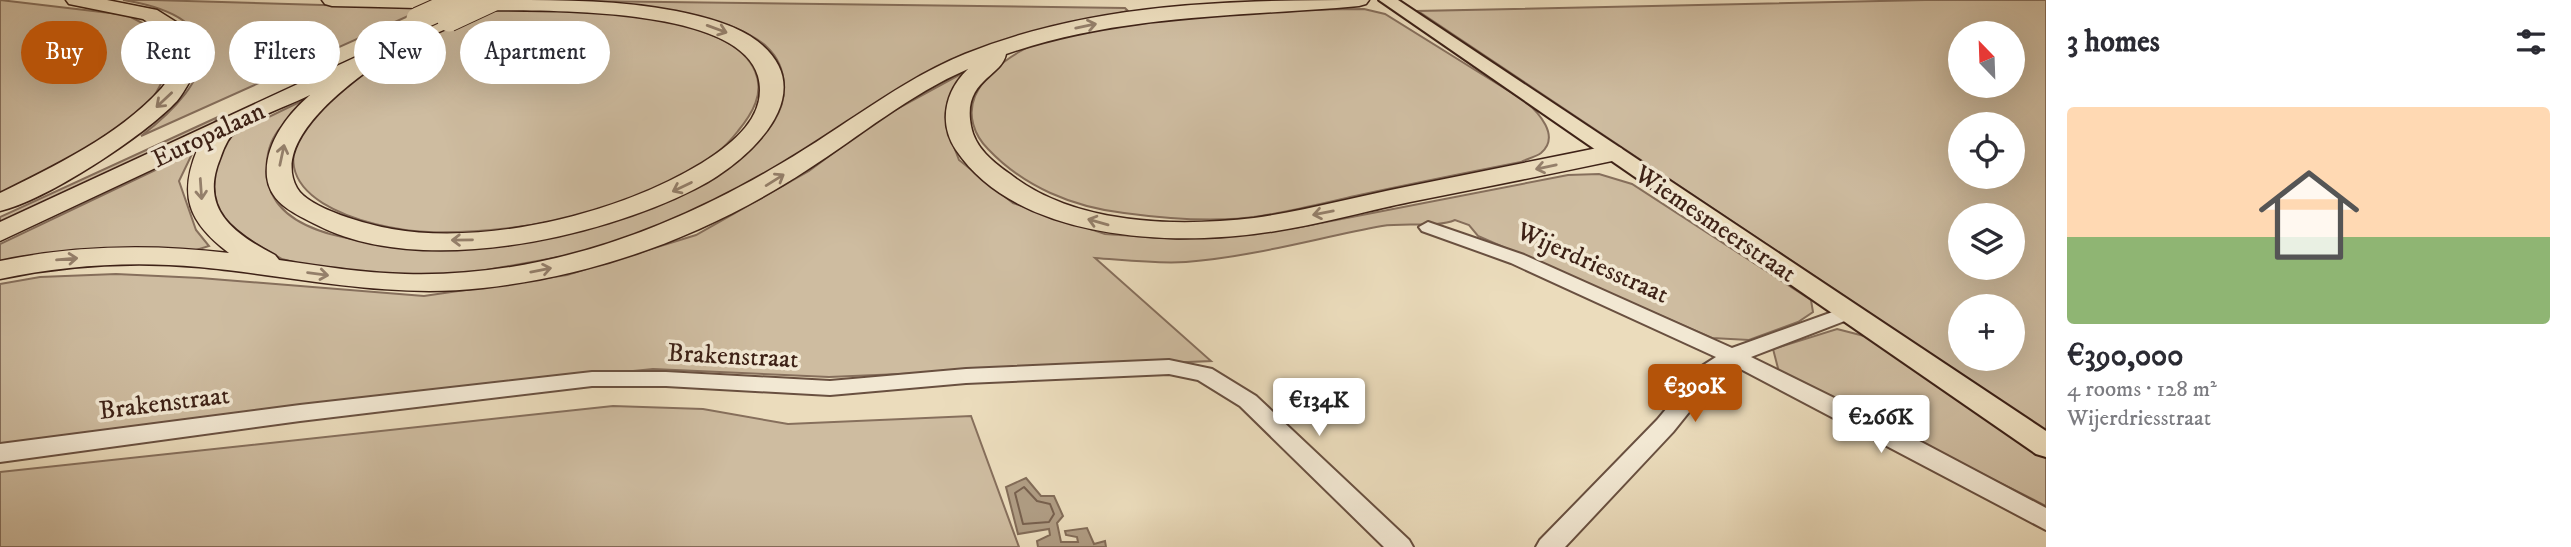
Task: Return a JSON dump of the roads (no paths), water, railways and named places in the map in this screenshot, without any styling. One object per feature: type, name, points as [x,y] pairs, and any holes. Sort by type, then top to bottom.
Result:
[{"type":"highway","points":[[0,203],[78,163],[135,125],[175,90],[190,62],[189,44],[177,29],[164,20],[134,8],[76,0]]},
{"type":"highway","points":[[332,0],[608,9],[654,13],[703,24],[736,36],[758,52],[769,70],[772,100],[756,131],[717,166],[676,190],[623,211],[564,227],[472,240],[373,235],[334,224],[293,201],[280,179],[281,151],[305,111],[354,72]]},
{"type":"highway","name":"Europalaan","points":[[0,211],[460,0]]},
{"type":"highway","name":"Europalaan","points":[[446,21],[492,0]]},
{"type":"highway","points":[[1142,0],[1278,0]]},
{"type":"highway","points":[[0,270],[49,261],[150,256],[407,283],[459,281],[536,271],[616,252],[664,236],[755,191],[885,106],[951,68],[1034,38],[1150,15],[1359,0]]},
{"type":"highway","points":[[1034,38],[993,60],[968,82],[960,98],[957,115],[963,141],[975,159],[993,177],[1030,199],[1107,225],[1198,231],[1255,226],[1612,153]]},
{"type":"highway","name":"Europalaan","points":[[0,233],[354,66]]},
{"type":"highway","points":[[271,88],[225,127],[208,154],[199,183],[206,214],[219,234],[235,246],[285,270]]},
{"type":"main road","name":"Wiemesmeerstraat","points":[[1387,0],[2046,446]]},
{"type":"street","name":"Wijerdriesstraat","points":[[1428,227],[1460,231],[1734,355],[1922,451],[2046,520]]},
{"type":"street","points":[[1549,547],[1665,426],[1710,371],[1734,355],[1848,313]]},
{"type":"street","name":"Brakenstraat","points":[[0,453],[300,413],[593,379],[666,379],[830,388],[966,376],[1169,367],[1204,374],[1248,401],[1400,547]]},
{"type":"water","points":[[1026,478],[1041,496],[1054,496],[1063,516],[1057,523],[1061,542],[1078,542],[1077,537],[1066,535],[1065,531],[1087,528],[1094,544],[1105,541],[1106,547],[1038,547],[1037,541],[1050,535],[1049,529],[1018,534],[1006,487]]}]
